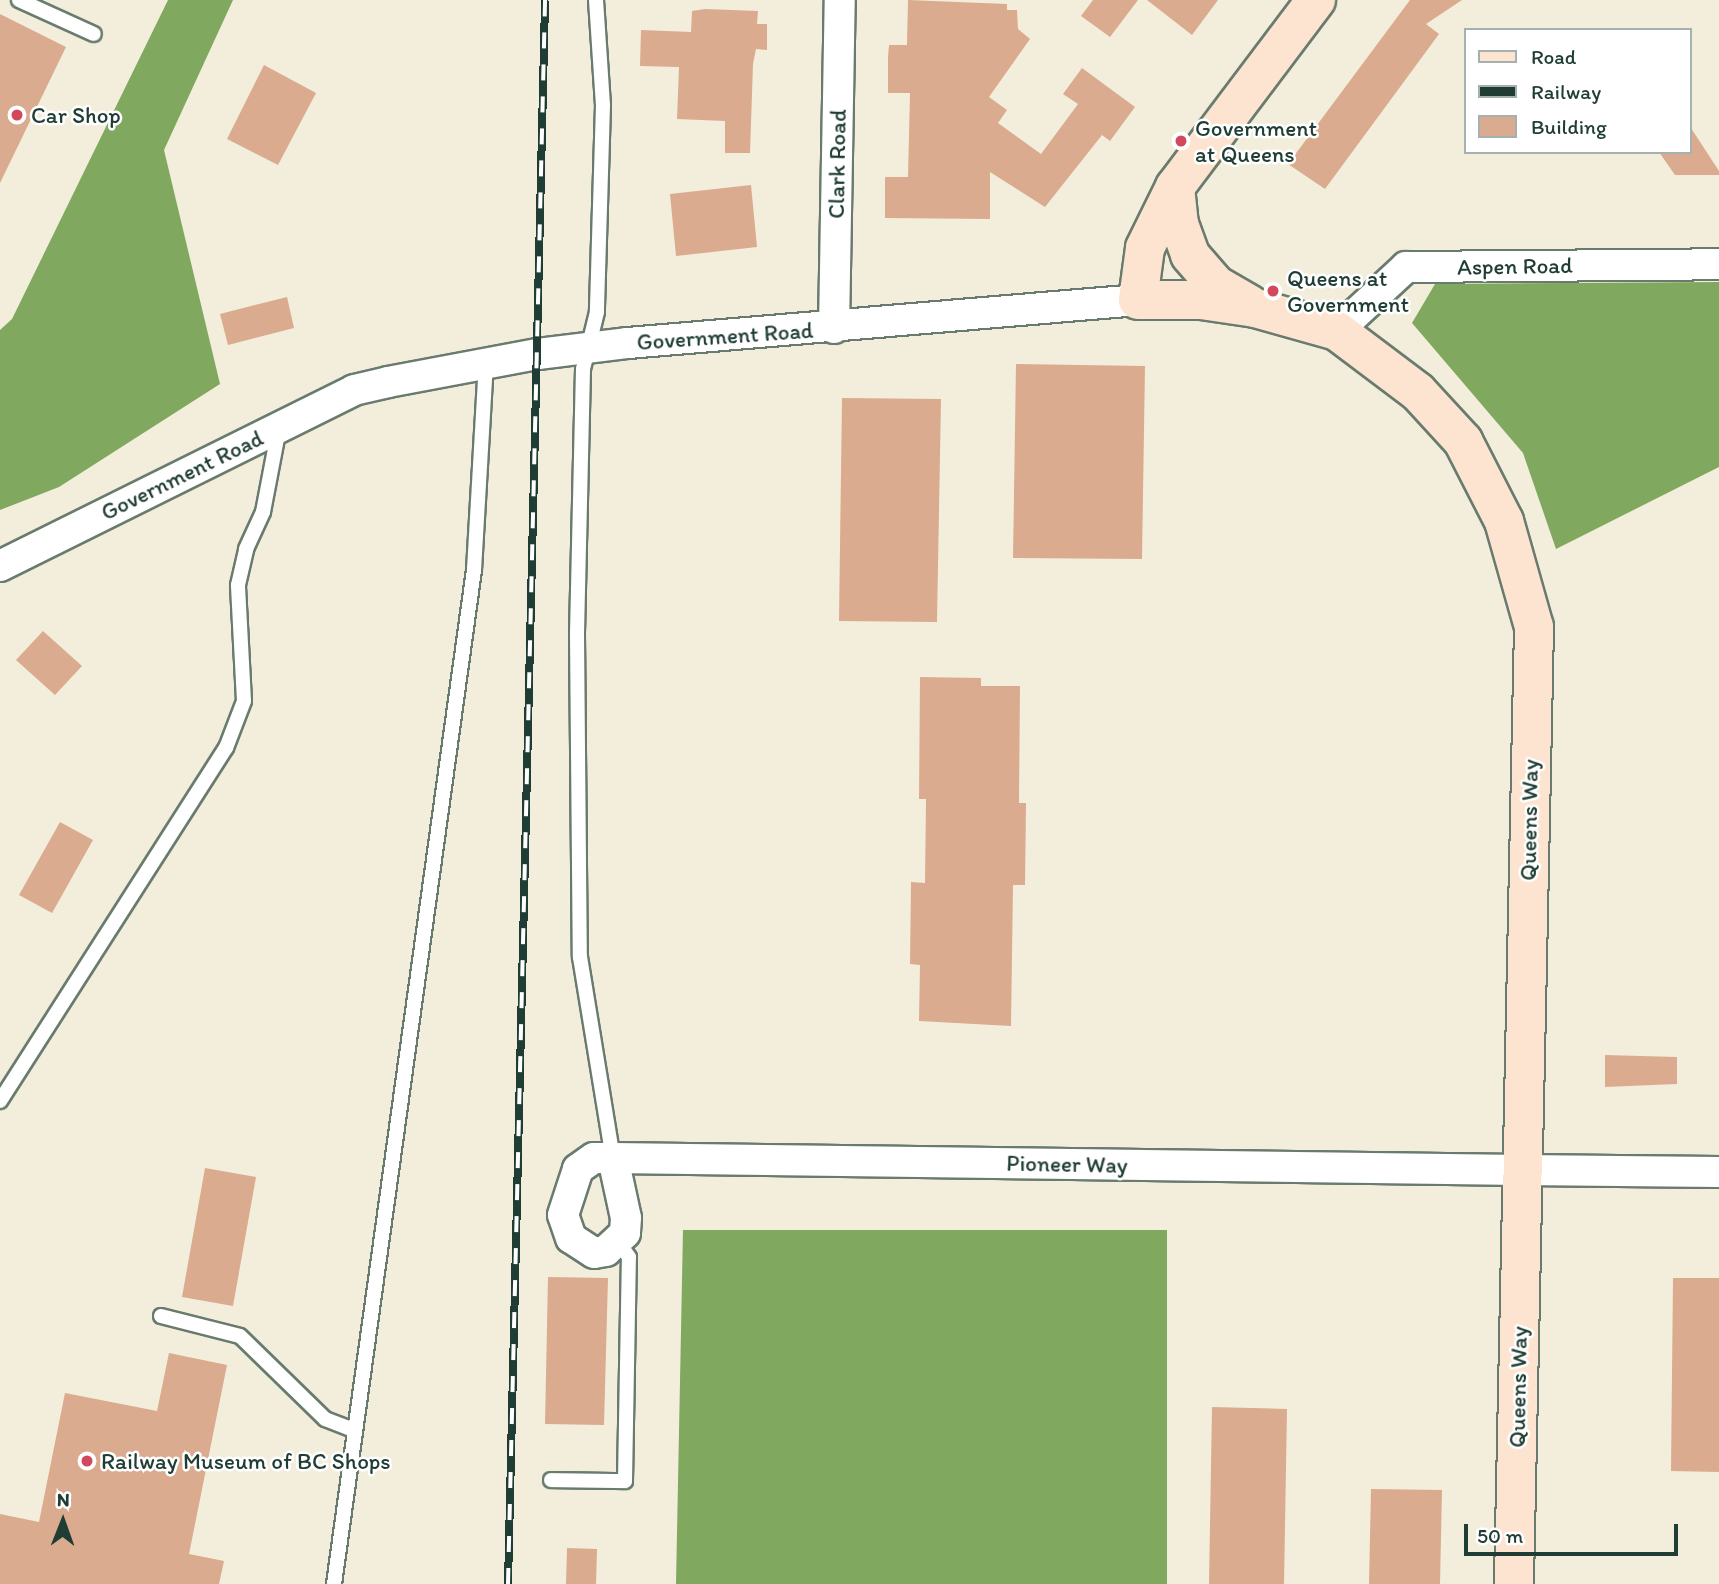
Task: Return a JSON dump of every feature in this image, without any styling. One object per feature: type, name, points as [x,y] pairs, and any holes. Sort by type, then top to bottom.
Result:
[{"type":"street","name":"Clark Road","points":[[834,328],[840,0]]},
{"type":"street","points":[[1138,300],[1145,248],[1175,187],[1316,0]]},
{"type":"street","points":[[1175,187],[1180,223],[1190,255],[1216,285],[1255,307]]},
{"type":"street","name":"Aspen Road","points":[[1337,331],[1406,267],[1719,264]]},
{"type":"street","name":"Government Road","points":[[0,566],[354,390],[486,363],[588,348],[1138,300]]},
{"type":"street","name":"Queens Way","points":[[1138,300],[1201,300],[1255,307],[1337,331],[1418,392],[1463,441],[1504,520],[1534,628],[1514,1584]]},
{"type":"street","name":"Pioneer Way","points":[[618,1242],[594,1253],[580,1247],[570,1238],[563,1215],[578,1169],[594,1158],[1719,1172]]},
{"type":"street","points":[[613,1158],[626,1218],[618,1242]]},
{"type":"lane","points":[[19,0],[94,34]]},
{"type":"lane","points":[[596,0],[603,105],[597,312],[583,369],[577,635],[580,957],[613,1158]]},
{"type":"lane","points":[[334,1584],[474,570],[486,363]]},
{"type":"lane","points":[[0,1101],[226,748],[244,701],[239,585],[246,549],[263,512],[279,427]]},
{"type":"lane","points":[[551,1480],[625,1481],[629,1256],[618,1242]]},
{"type":"lane","points":[[161,1316],[240,1336],[325,1419],[354,1430]]},
{"type":"green space","points":[[168,0],[233,0],[164,150],[220,384],[59,487],[0,510],[0,330],[12,319]]},
{"type":"green space","points":[[1719,282],[1719,467],[1556,549],[1523,453],[1412,323],[1435,284]]},
{"type":"green space","points":[[683,1230],[1167,1230],[1167,1584],[676,1584]]},
{"type":"building","points":[[908,0],[1007,4],[1007,10],[1017,10],[1018,29],[1030,39],[989,97],[1007,110],[998,123],[1041,154],[1078,104],[1063,94],[1082,68],[1135,107],[1110,141],[1102,135],[1045,207],[990,172],[990,219],[885,218],[885,177],[908,177],[910,93],[888,93],[888,57],[889,45],[907,45]]},
{"type":"building","points":[[1093,0],[1138,0],[1110,37],[1081,16]]},
{"type":"building","points":[[1147,0],[1218,0],[1192,35]]},
{"type":"building","points":[[1410,0],[1462,0],[1426,24],[1439,34],[1325,189],[1288,164]]},
{"type":"building","points":[[692,11],[758,11],[757,24],[767,24],[767,50],[756,49],[753,64],[750,153],[725,153],[725,121],[677,119],[679,67],[640,66],[641,30],[691,32]]},
{"type":"building","name":"Car Shop","points":[[0,14],[66,47],[0,183]]},
{"type":"building","points":[[264,65],[316,93],[278,165],[227,139]]},
{"type":"building","points":[[1691,128],[1719,175],[1675,175],[1660,154],[1691,154]]},
{"type":"building","points":[[751,185],[757,247],[676,256],[670,194]]},
{"type":"building","points":[[287,297],[294,328],[228,345],[220,314]]},
{"type":"building","points":[[1016,364],[1145,366],[1142,559],[1013,558]]},
{"type":"building","points":[[842,398],[941,399],[937,622],[839,621]]},
{"type":"building","points":[[43,631],[82,666],[55,695],[16,660]]},
{"type":"building","points":[[920,677],[981,678],[981,686],[1020,686],[1019,803],[1026,803],[1025,885],[1013,885],[1011,1026],[919,1021],[920,965],[910,964],[911,882],[925,883],[926,799],[919,799]]},
{"type":"building","points":[[60,822],[93,840],[52,913],[19,895]]},
{"type":"building","points":[[1605,1055],[1677,1057],[1677,1084],[1605,1087]]},
{"type":"building","points":[[205,1168],[256,1177],[233,1306],[182,1297]]},
{"type":"building","points":[[548,1277],[608,1278],[604,1425],[545,1424]]},
{"type":"building","points":[[1673,1278],[1719,1278],[1719,1472],[1671,1471]]},
{"type":"building","name":"Railway Museum of BC Shops","points":[[169,1353],[227,1365],[189,1554],[224,1561],[219,1584],[0,1584],[0,1514],[39,1522],[65,1393],[157,1411]]},
{"type":"building","points":[[1212,1407],[1287,1409],[1284,1584],[1209,1584]]},
{"type":"building","points":[[1371,1489],[1442,1490],[1440,1584],[1369,1584]]},
{"type":"building","points":[[567,1548],[597,1549],[596,1584],[566,1584]]},
{"type":"railway","points":[[508,1584],[545,0]]},
{"type":"place","name":"Car Shop","points":[[17,115]]},
{"type":"place","name":"Government at Queens","points":[[1181,141]]},
{"type":"place","name":"Queens at Government","points":[[1273,291]]},
{"type":"place","name":"Railway Museum of BC Shops","points":[[87,1461]]}]
